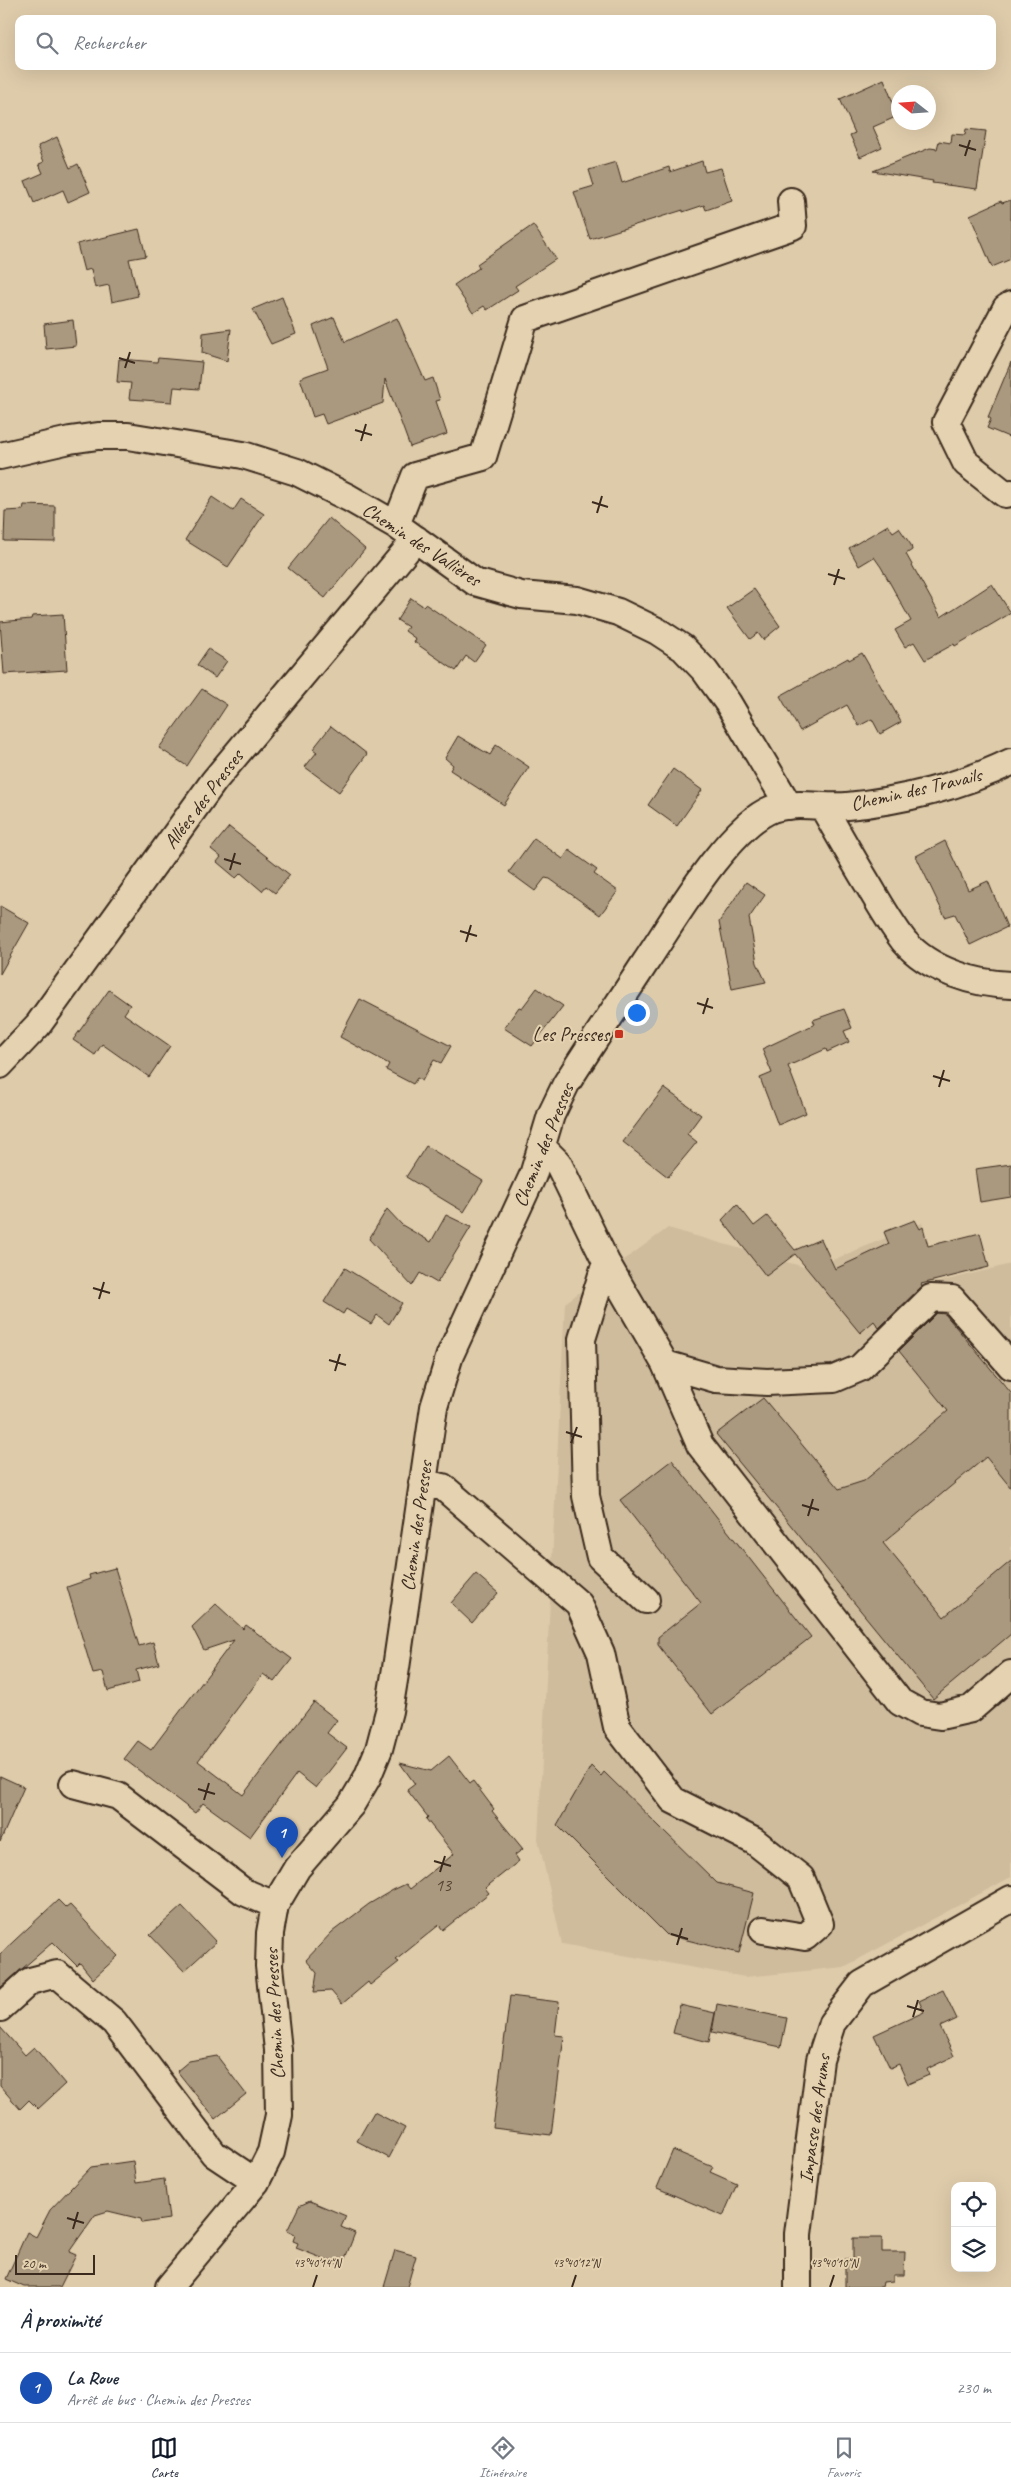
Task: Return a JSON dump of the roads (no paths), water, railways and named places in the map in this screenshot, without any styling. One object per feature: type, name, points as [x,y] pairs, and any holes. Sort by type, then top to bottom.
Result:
[{"type":"street","name":"Allées des Presses","points":[[0,1065],[38,1025],[214,781],[406,532],[414,476],[483,457],[525,319],[793,226],[791,201]]},
{"type":"street","points":[[1011,305],[1006,308],[946,422],[966,463],[1005,494],[1011,493]]},
{"type":"street","name":"Chemin des Vallières","points":[[0,456],[70,440],[98,436],[128,436],[233,453],[297,472],[349,498],[406,532],[475,582],[521,595],[577,600],[618,612],[657,631],[683,648],[704,671],[728,703],[767,765],[789,806]]},
{"type":"street","name":"Chemin des Travails","points":[[789,806],[822,807],[874,803],[982,776],[1011,762]]},
{"type":"street","name":"Chemin des Presses","points":[[169,2287],[256,2182],[271,2152],[279,2115],[278,2050],[269,1966],[270,1933],[275,1905],[298,1868],[351,1805],[367,1778],[379,1749],[394,1686],[434,1407],[450,1355],[533,1175],[551,1115],[566,1084],[716,860],[755,819],[772,810],[789,806]]},
{"type":"street","points":[[822,807],[891,922],[906,942],[925,959],[965,978],[995,985],[1011,986]]},
{"type":"street","points":[[542,1146],[558,1163],[606,1262],[665,1364],[700,1445],[900,1702],[920,1713],[940,1716],[971,1709],[1011,1674]]},
{"type":"street","points":[[606,1262],[582,1339],[586,1496],[600,1557],[646,1600]]},
{"type":"street","points":[[665,1364],[716,1379],[767,1382],[834,1379],[860,1368],[931,1298],[952,1299],[1011,1366]]},
{"type":"street","points":[[422,1483],[443,1487],[579,1604],[602,1653],[617,1727],[673,1800],[754,1841],[801,1878],[820,1924],[804,1937],[764,1930]]},
{"type":"street","points":[[73,1784],[118,1796],[244,1892],[275,1905]]},
{"type":"street","name":"Impasse des Arums","points":[[798,2287],[798,2234],[820,2060],[832,2023],[862,1984],[1011,1899]]},
{"type":"street","points":[[0,2008],[30,1981],[57,1974],[114,2022],[214,2154],[256,2182]]},
{"type":"place","name":"Les Presses","points":[[619,1034]]},
{"type":"place","name":"La Roue","points":[[282,1858]]}]
